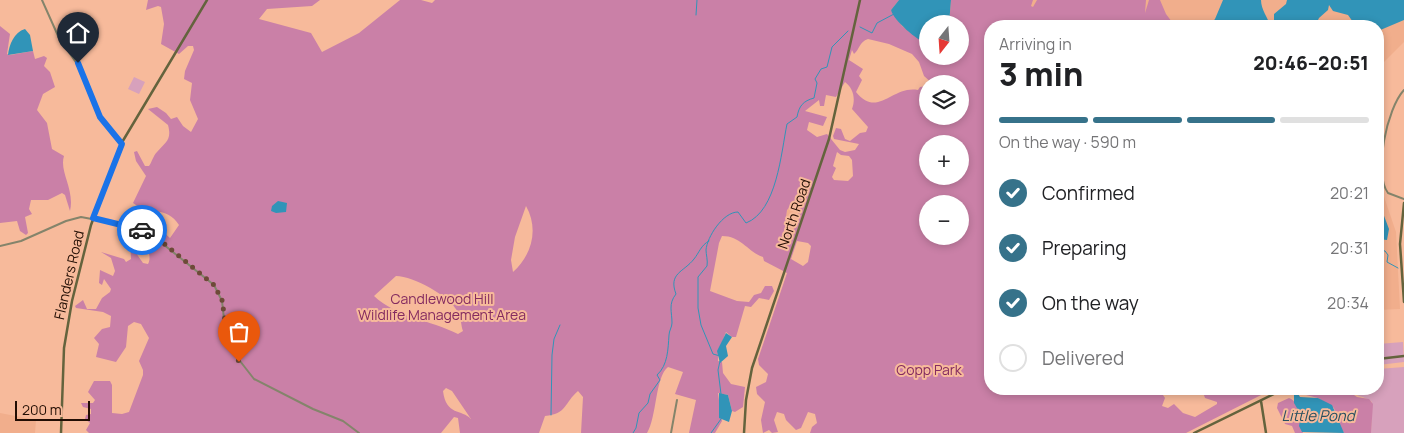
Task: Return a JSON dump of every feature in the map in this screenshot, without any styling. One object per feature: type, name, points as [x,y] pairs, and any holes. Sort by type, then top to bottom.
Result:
[{"type":"street","points":[[42,0],[59,38],[82,71],[100,117],[122,144]]},
{"type":"street","name":"Flanders Road","points":[[61,433],[65,341],[78,276],[93,218],[122,144],[207,0]]},
{"type":"street","name":"North Road","points":[[744,433],[746,400],[752,368],[829,139],[860,0]]},
{"type":"street","points":[[1384,148],[1394,105],[1404,90]]},
{"type":"street","points":[[1384,187],[1391,196],[1404,201],[1400,244],[1404,302]]},
{"type":"street","points":[[0,246],[21,241],[74,218],[93,218],[142,230],[162,242],[209,280],[217,290],[222,300],[225,328],[231,347],[239,362],[254,380],[312,409],[343,421],[359,433]]},
{"type":"street","points":[[1384,358],[1404,356]]},
{"type":"street","points":[[1194,433],[1272,395]]},
{"type":"street","points":[[671,433],[677,400]]},
{"type":"street","points":[[1260,401],[1266,433]]},
{"type":"shaded area","points":[[863,0],[1404,0],[1404,42],[1384,62],[1384,20],[984,20],[984,38],[965,75],[960,75],[960,65],[969,65],[969,15],[919,15],[919,44]]},
{"type":"shaded area","points":[[134,77],[145,82],[139,94],[128,89]]},
{"type":"shaded area","points":[[1384,197],[1396,232],[1400,309],[1384,310]]},
{"type":"shaded area","points":[[791,206],[798,210],[799,222],[793,230],[785,225],[787,210]]},
{"type":"shaded area","points":[[1403,342],[1404,362],[1384,364],[1384,344]]},
{"type":"shaded area","points":[[1404,367],[1404,433],[1371,433],[1372,402],[1358,395],[1384,395],[1384,369]]},
{"type":"shaded area","points":[[0,413],[36,420],[35,433],[0,433]]},
{"type":"green space","name":"Copp Park","points":[[148,0],[320,0],[312,6],[267,9],[259,19],[311,33],[322,52],[359,33],[400,0],[421,0],[432,3],[435,0],[899,0],[891,10],[902,26],[919,38],[919,62],[912,54],[889,44],[868,39],[863,42],[854,54],[852,50],[849,60],[863,69],[859,76],[862,80],[856,92],[864,99],[878,102],[900,92],[919,88],[919,125],[969,125],[969,75],[924,75],[920,65],[969,65],[969,15],[950,15],[951,0],[1033,0],[1031,6],[1033,7],[1037,0],[1146,0],[1145,13],[1149,0],[1160,0],[1170,20],[984,20],[984,395],[1163,395],[1165,398],[1162,406],[1168,408],[1174,404],[1183,413],[1195,417],[1217,404],[1217,402],[1205,398],[1204,395],[1261,395],[1186,433],[810,433],[812,427],[817,423],[815,414],[808,412],[801,428],[796,430],[786,420],[784,414],[777,412],[774,420],[778,432],[772,433],[769,430],[763,433],[761,420],[765,402],[757,394],[756,387],[766,382],[768,374],[759,365],[758,359],[787,273],[764,261],[763,257],[739,241],[722,236],[710,291],[737,301],[749,302],[754,295],[761,293],[765,286],[772,286],[774,291],[769,300],[759,298],[751,307],[745,306],[736,337],[732,337],[726,332],[718,352],[718,361],[722,362],[723,373],[731,384],[745,387],[743,407],[735,412],[732,411],[728,395],[718,393],[722,421],[715,433],[689,433],[696,400],[675,394],[683,372],[668,367],[658,388],[653,417],[647,433],[581,433],[583,397],[578,391],[561,410],[552,415],[545,416],[539,433],[460,433],[458,418],[454,417],[441,433],[89,433],[86,430],[90,423],[85,419],[86,415],[91,414],[91,409],[83,407],[81,403],[93,403],[95,400],[88,392],[94,381],[110,381],[112,385],[112,413],[122,414],[129,412],[143,375],[139,361],[149,338],[141,324],[134,322],[128,326],[126,347],[116,362],[96,357],[99,344],[94,338],[102,329],[110,327],[111,316],[103,312],[76,308],[75,306],[83,300],[87,309],[96,309],[102,298],[110,292],[111,289],[104,279],[102,285],[99,283],[100,270],[113,276],[115,271],[111,258],[101,252],[124,259],[126,262],[131,259],[130,239],[121,233],[122,230],[138,237],[136,253],[143,263],[148,264],[150,257],[147,237],[162,231],[170,238],[179,225],[169,215],[140,207],[133,203],[146,176],[136,161],[134,152],[137,151],[145,166],[149,166],[169,137],[168,125],[148,109],[157,107],[171,119],[177,117],[183,126],[191,132],[198,119],[190,100],[192,83],[184,79],[185,71],[194,50],[193,46],[188,46],[179,54],[161,44],[164,24],[161,7],[158,6],[146,10]],"holes":[[[845,82],[852,90],[854,97],[852,109],[868,127],[866,132],[860,133],[850,141],[845,139],[841,129],[836,128],[833,136],[834,139],[859,144],[855,150],[845,152],[840,150],[827,134],[817,137],[807,130],[809,122],[823,126],[827,117],[805,111],[819,100],[820,106],[824,106],[826,95],[836,97]],[[837,152],[841,155],[849,156],[852,160],[853,176],[848,181],[834,180],[832,177],[836,168],[833,166]],[[526,206],[532,224],[532,241],[525,258],[513,272],[511,260],[515,237]],[[791,206],[798,210],[799,222],[793,230],[785,225],[787,210]],[[797,241],[808,243],[811,246],[808,262],[803,266],[791,259]],[[396,276],[412,279],[430,288],[453,306],[459,314],[463,331],[458,334],[403,314],[392,309],[374,296]],[[446,388],[452,391],[471,419],[447,405],[443,391]]]},
{"type":"green space","points":[[0,26],[10,34],[7,54],[33,51],[35,59],[44,56],[47,58],[44,66],[50,72],[55,87],[43,94],[37,110],[47,123],[52,149],[64,156],[63,162],[71,203],[70,211],[65,195],[62,193],[48,200],[31,200],[29,209],[32,214],[25,217],[28,233],[26,235],[20,231],[17,221],[0,223]]},
{"type":"green space","points":[[1306,395],[1354,395],[1369,399],[1373,404],[1371,433],[1344,433],[1337,422],[1334,408],[1318,398]]},
{"type":"green space","points":[[1289,398],[1293,400],[1298,408],[1303,433],[1295,433],[1292,426],[1285,424],[1277,408],[1278,403]]},
{"type":"water","points":[[899,0],[951,0],[950,15],[919,15],[919,40],[906,30],[891,10]]},
{"type":"water","points":[[1223,0],[1261,0],[1268,20],[1214,20]]},
{"type":"water","points":[[1287,0],[1404,0],[1404,20],[1384,28],[1384,20],[1352,20],[1348,15],[1333,11],[1329,5],[1328,10],[1318,20],[1274,20],[1274,14],[1286,4]]},
{"type":"water","points":[[25,29],[30,35],[33,51],[8,55],[13,39]]},
{"type":"water","points":[[278,201],[287,203],[286,212],[276,213],[271,211],[272,206]]},
{"type":"water","points":[[1384,216],[1389,229],[1387,240],[1384,240]]},
{"type":"water","points":[[726,333],[732,337],[726,346],[728,356],[720,363],[717,351]]},
{"type":"water","points":[[719,393],[728,395],[732,411],[729,422],[719,418]]},
{"type":"water","name":"Little Pond","points":[[1294,395],[1299,395],[1300,397],[1318,398],[1332,405],[1344,433],[1302,432],[1299,426],[1301,415],[1294,403]]},
{"type":"waterway","points":[[696,15],[697,0]]},
{"type":"waterway","points":[[860,27],[872,33],[877,23],[894,14]]},
{"type":"waterway","points":[[720,356],[713,354],[701,325],[698,308],[698,277],[707,266],[706,250],[709,239],[717,226],[732,213],[738,212],[746,223],[765,207],[780,165],[787,124],[797,117],[802,104],[814,98],[817,83],[815,79],[821,69],[827,67],[832,47],[848,31]]},
{"type":"waterway","points":[[633,433],[639,413],[648,403],[650,394],[660,380],[657,375],[661,371],[668,351],[669,334],[672,324],[671,305],[676,294],[674,282],[678,274],[709,241]]},
{"type":"waterway","points":[[1384,251],[1388,255],[1387,262],[1398,268]]},
{"type":"waterway","points":[[551,415],[552,355],[554,339],[560,325]]},
{"type":"waterway","points":[[720,361],[718,370],[721,394]]},
{"type":"waterway","points":[[711,433],[721,419]]},
{"type":"way so far","points":[[142,230],[162,242],[214,285],[222,300],[225,328],[233,352],[239,362]]},
{"type":"route","points":[[78,63],[100,117],[122,144],[93,218],[142,230]]},
{"type":"park label","name":"Candlewood Hill Wildlife Management Area","points":[[442,308]]}]
